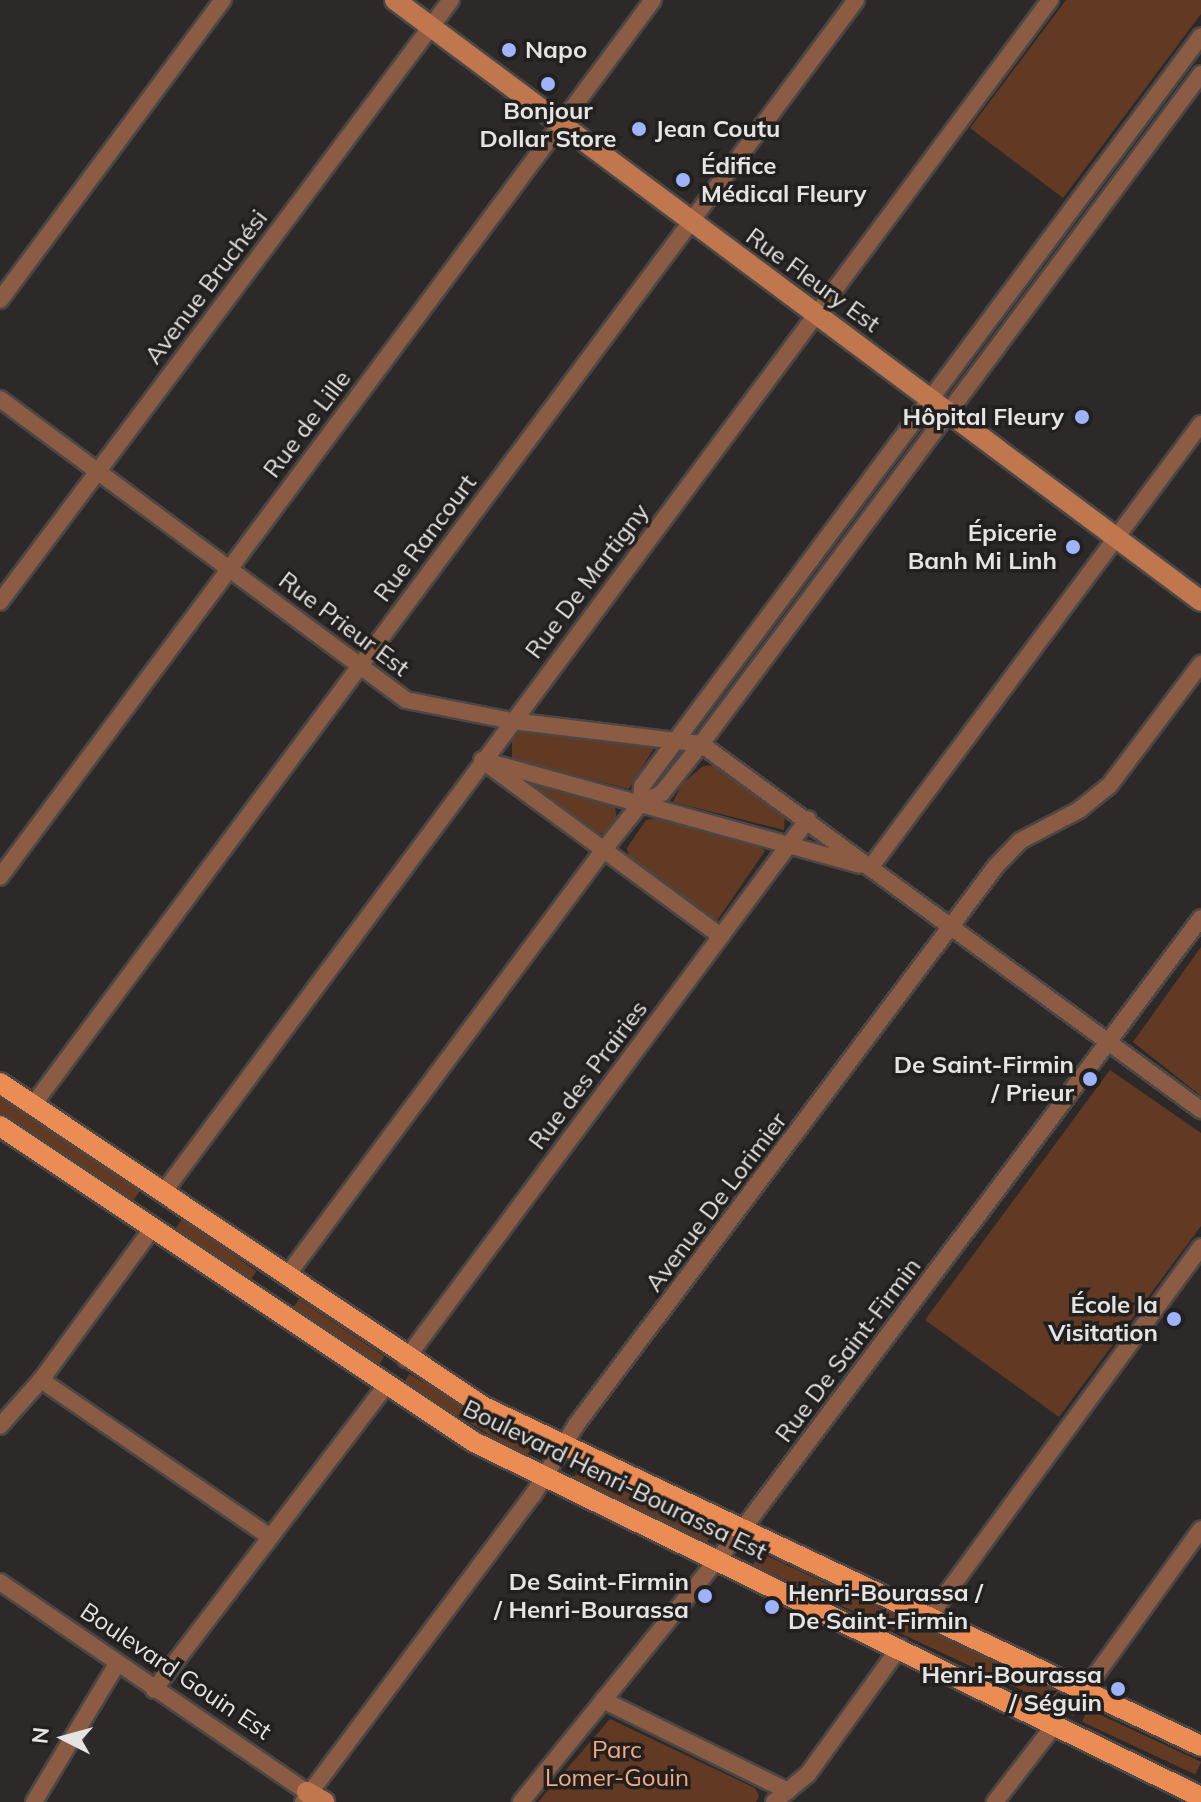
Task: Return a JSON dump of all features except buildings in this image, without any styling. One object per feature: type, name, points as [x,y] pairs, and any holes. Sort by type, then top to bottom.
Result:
[{"type":"main road","name":"Boulevard Henri-Bourassa Est","points":[[0,1083],[406,1359],[562,1447],[1082,1694],[1201,1746]]},
{"type":"main road","name":"Boulevard Henri-Bourassa Est","points":[[0,1126],[385,1387],[544,1478],[900,1647],[1053,1727],[1201,1797]]},
{"type":"street","points":[[0,300],[223,0]]},
{"type":"street","name":"Rue Fleury Est","points":[[395,0],[1201,601]]},
{"type":"street","name":"Avenue Bruchési","points":[[0,602],[451,0]]},
{"type":"street","name":"Rue de Lille","points":[[0,877],[653,0]]},
{"type":"street","name":"Rue Rancourt","points":[[33,1105],[856,0]]},
{"type":"street","name":"Rue De Martigny","points":[[163,1193],[1050,0]]},
{"type":"street","points":[[641,803],[642,786],[1201,36]]},
{"type":"street","points":[[286,1277],[602,852],[641,803],[662,793],[701,744],[1201,74]]},
{"type":"street","points":[[1014,287],[1033,300]]},
{"type":"street","points":[[971,346],[988,359]]},
{"type":"street","name":"Rue Prieur Est","points":[[0,399],[406,700],[512,721],[701,744],[808,819],[951,928],[1201,1110]]},
{"type":"street","points":[[870,868],[1201,424]]},
{"type":"street","name":"Avenue De Lorimier","points":[[311,1799],[544,1478],[562,1447],[951,928],[1020,841],[1079,810],[1109,786],[1201,664]]},
{"type":"street","points":[[482,760],[602,852],[721,936]]},
{"type":"street","name":"Rue Prieur Est","points":[[482,760],[870,868]]},
{"type":"street","name":"Rue des Prairies","points":[[406,1359],[808,819]]},
{"type":"street","name":"Rue De Saint-Firmin","points":[[521,1802],[740,1532],[1201,918]]},
{"type":"street","points":[[0,1426],[41,1380],[152,1229]]},
{"type":"street","points":[[927,1620],[1201,1247]]},
{"type":"street","points":[[41,1380],[270,1537]]},
{"type":"street","points":[[154,1690],[385,1387]]},
{"type":"street","points":[[1082,1694],[1201,1529]]},
{"type":"street","name":"Boulevard Gouin Est","points":[[0,1582],[311,1799]]},
{"type":"street","points":[[774,1802],[808,1774],[900,1647]]},
{"type":"street","points":[[34,1802],[117,1664]]},
{"type":"street","points":[[603,1700],[788,1791]]},
{"type":"street","points":[[995,1802],[1053,1727]]},
{"type":"green space","points":[[1066,0],[1201,0],[1201,14],[1063,198],[970,128]]},
{"type":"green space","points":[[530,727],[655,746],[629,789],[512,758],[512,736]]},
{"type":"green space","points":[[714,765],[785,813],[784,830],[673,802],[682,784],[703,766]]},
{"type":"green space","points":[[526,782],[606,803],[615,807],[617,819],[610,831],[600,834]]},
{"type":"green space","points":[[656,818],[759,845],[765,851],[716,922],[629,857],[627,848],[646,820]]},
{"type":"green space","points":[[1201,947],[1201,1096],[1133,1042]]},
{"type":"green space","points":[[1110,1070],[1201,1133],[1201,1226],[1059,1417],[925,1320]]},
{"type":"green space","points":[[0,1096],[140,1191],[131,1205],[0,1117]]},
{"type":"green space","points":[[182,1219],[257,1271],[249,1283],[174,1230]]},
{"type":"green space","points":[[299,1299],[384,1357],[377,1367],[292,1310]]},
{"type":"green space","points":[[409,1374],[533,1446],[527,1456],[403,1384]]},
{"type":"green space","points":[[579,1467],[712,1532],[706,1544],[573,1480]]},
{"type":"green space","points":[[759,1552],[1058,1691],[1052,1704],[753,1565]]},
{"type":"green space","points":[[1063,1697],[1081,1706],[1074,1716],[1055,1708]]},
{"type":"green space","points":[[1088,1709],[1201,1762],[1195,1775],[1082,1722]]},
{"type":"green space","name":"Parc Lomer-Gouin","points":[[610,1719],[755,1788],[759,1796],[756,1802],[538,1802]]},
{"type":"place","name":"Napo","points":[[509,50]]},
{"type":"place","name":"Bonjour Dollar Store","points":[[548,84]]},
{"type":"place","name":"Jean Coutu","points":[[639,129]]},
{"type":"place","name":"Édifice Médical Fleury","points":[[683,180]]},
{"type":"place","name":"Hôpital Fleury","points":[[1082,417]]},
{"type":"place","name":"Épicerie Banh Mi Linh","points":[[1073,547]]},
{"type":"place","name":"De Saint-Firmin / Prieur","points":[[1090,1079]]},
{"type":"place","name":"École la Visitation","points":[[1174,1319]]},
{"type":"place","name":"De Saint-Firmin / Henri-Bourassa","points":[[705,1596]]},
{"type":"place","name":"Henri-Bourassa / De Saint-Firmin","points":[[772,1607]]},
{"type":"place","name":"Henri-Bourassa / Séguin","points":[[1118,1689]]}]
